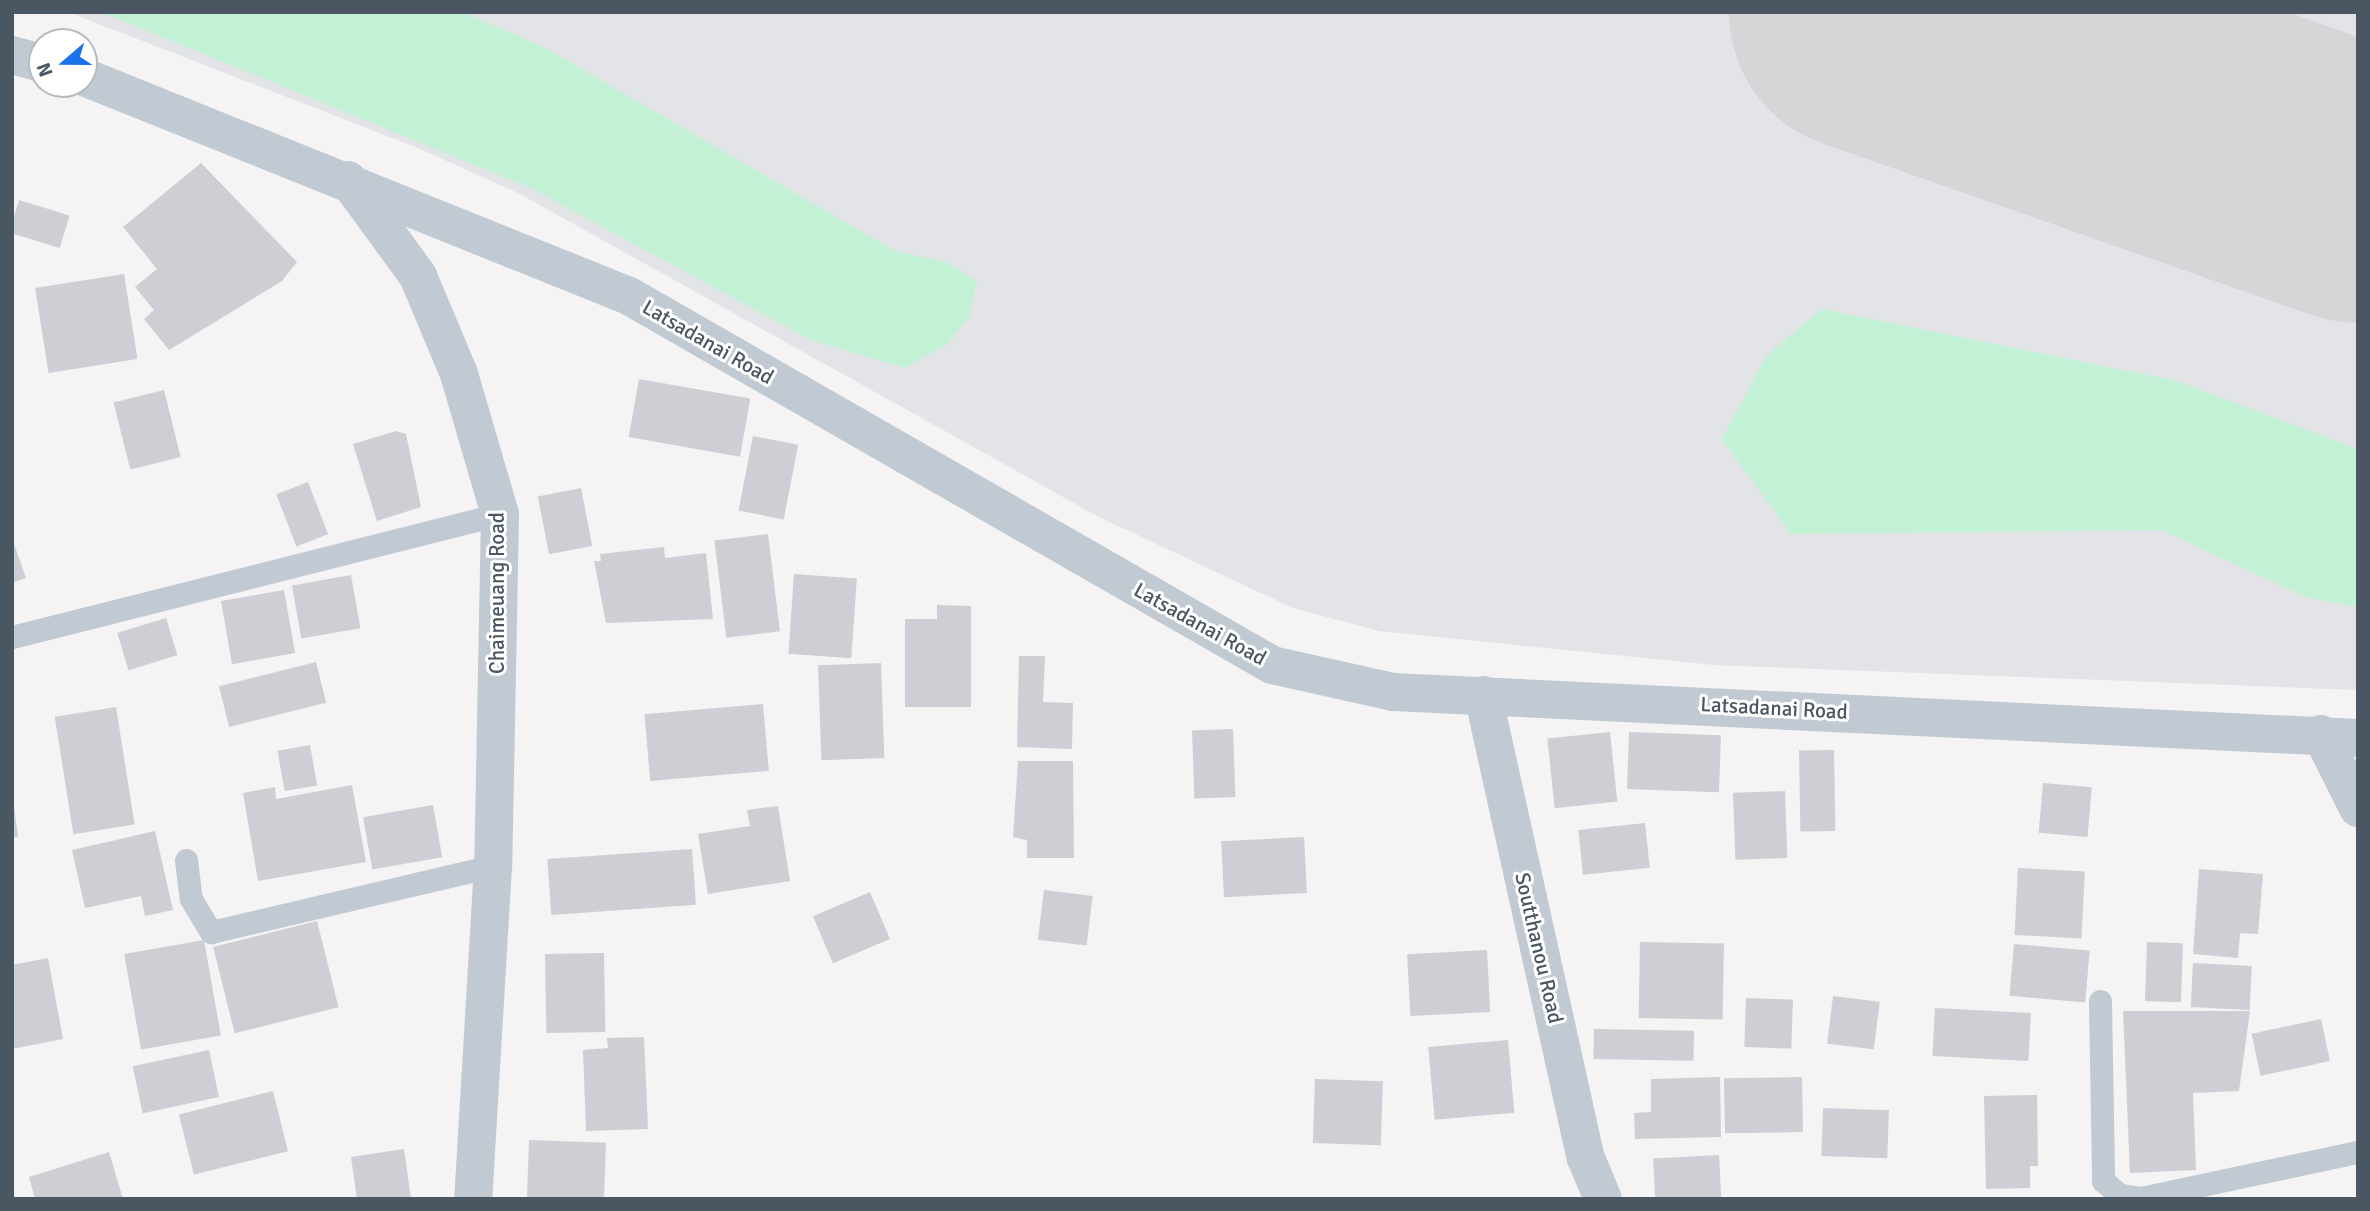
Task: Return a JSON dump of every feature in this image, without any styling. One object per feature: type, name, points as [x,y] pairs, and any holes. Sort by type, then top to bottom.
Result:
[{"type":"street","points":[[98,82],[348,180]]},
{"type":"street","name":"Chaimeuang Road","points":[[348,180],[418,276],[459,374],[500,514],[493,866],[473,1199]]},
{"type":"street","name":"Latsadanai Road","points":[[348,180],[629,296],[1272,664],[1392,692],[2340,736]]},
{"type":"street","name":"Soutthanou Road","points":[[1483,695],[1586,1158],[1603,1199]]},
{"type":"street","points":[[2340,736],[2358,808]]},
{"type":"lane","points":[[12,637],[500,514]]},
{"type":"lane","points":[[186,860],[191,899],[211,932],[493,866]]},
{"type":"lane","points":[[2099,1001],[2103,1181],[2120,1195],[2141,1198],[2358,1152]]},
{"type":"shaded area","points":[[68,12],[2358,12],[2358,690],[1714,665],[1379,631],[1293,608],[1099,517],[520,194],[418,148]]},
{"type":"green space","points":[[101,12],[461,12],[544,47],[895,251],[946,262],[977,281],[969,318],[947,344],[905,368],[811,340],[531,188]]},
{"type":"green space","points":[[1822,309],[2177,381],[2358,449],[2358,607],[2308,598],[2161,530],[1791,534],[1722,439],[1767,355]]},
{"type":"building","points":[[201,163],[297,262],[282,281],[169,350],[144,319],[154,310],[135,287],[157,269],[123,227]]},
{"type":"building","points":[[19,200],[70,215],[60,248],[12,233],[12,223]]},
{"type":"building","points":[[124,274],[137,359],[49,373],[35,288]]},
{"type":"building","points":[[639,379],[750,399],[740,457],[629,437]]},
{"type":"building","points":[[164,390],[181,457],[130,470],[114,403]]},
{"type":"building","points":[[396,431],[406,434],[421,507],[377,521],[353,444]]},
{"type":"building","points":[[753,436],[798,445],[784,519],[738,511]]},
{"type":"building","points":[[308,482],[328,534],[296,546],[276,494]]},
{"type":"building","points":[[581,488],[592,546],[549,554],[538,496]]},
{"type":"building","points":[[768,534],[780,631],[726,638],[714,541]]},
{"type":"building","points":[[12,538],[26,578],[12,583]]},
{"type":"building","points":[[664,547],[665,558],[706,553],[713,619],[606,623],[594,561],[601,561],[600,554]]},
{"type":"building","points":[[794,574],[857,578],[851,658],[788,654]]},
{"type":"building","points":[[351,575],[360,628],[301,639],[292,585]]},
{"type":"building","points":[[284,590],[295,653],[232,664],[221,601]]},
{"type":"building","points":[[937,605],[971,606],[971,707],[905,707],[905,619],[937,619]]},
{"type":"building","points":[[166,618],[177,655],[129,670],[117,633]]},
{"type":"building","points":[[1019,656],[1045,656],[1043,702],[1073,703],[1072,749],[1017,747]]},
{"type":"building","points":[[316,662],[326,703],[229,727],[219,686]]},
{"type":"building","points":[[881,663],[884,758],[821,760],[818,665]]},
{"type":"building","points":[[763,704],[769,771],[650,781],[644,714]]},
{"type":"building","points":[[116,707],[135,825],[73,834],[55,717]]},
{"type":"building","points":[[1233,729],[1235,797],[1194,798],[1192,730]]},
{"type":"building","points":[[1610,732],[1617,802],[1555,808],[1547,739]]},
{"type":"building","points":[[1629,732],[1721,735],[1719,792],[1627,789]]},
{"type":"building","points":[[310,745],[317,785],[285,791],[278,751]]},
{"type":"building","points":[[1834,750],[1835,831],[1800,832],[1799,751]]},
{"type":"building","points":[[1018,761],[1073,761],[1074,858],[1027,858],[1027,840],[1013,837]]},
{"type":"building","points":[[2043,783],[2092,787],[2087,837],[2039,833]]},
{"type":"building","points":[[352,785],[366,862],[258,881],[243,793],[275,787],[276,799]]},
{"type":"building","points":[[12,790],[18,837],[12,837]]},
{"type":"building","points":[[1785,791],[1787,858],[1735,860],[1733,793]]},
{"type":"building","points":[[433,805],[442,857],[372,870],[363,817]]},
{"type":"building","points":[[778,806],[790,881],[708,894],[698,834],[750,826],[747,810]]},
{"type":"building","points":[[1645,823],[1650,868],[1583,875],[1578,830]]},
{"type":"building","points":[[155,831],[173,910],[145,916],[141,896],[85,908],[72,850]]},
{"type":"building","points":[[1304,837],[1307,893],[1224,897],[1221,841]]},
{"type":"building","points":[[692,849],[696,905],[551,915],[547,859]]},
{"type":"building","points":[[2018,868],[2085,872],[2081,938],[2014,935]]},
{"type":"building","points":[[2199,869],[2263,874],[2258,934],[2240,933],[2238,958],[2193,954]]},
{"type":"building","points":[[1044,890],[1093,896],[1087,946],[1038,940]]},
{"type":"building","points":[[870,892],[890,939],[833,963],[813,916]]},
{"type":"building","points":[[317,921],[339,1007],[235,1033],[213,947]]},
{"type":"building","points":[[204,940],[221,1036],[141,1050],[124,954]]},
{"type":"building","points":[[1640,942],[1724,943],[1723,1019],[1639,1018]]},
{"type":"building","points":[[2147,942],[2183,943],[2181,1002],[2145,1001]]},
{"type":"building","points":[[2014,944],[2090,951],[2085,1002],[2009,996]]},
{"type":"building","points":[[1487,950],[1490,1012],[1410,1016],[1407,954]]},
{"type":"building","points":[[604,953],[605,1032],[546,1033],[545,954]]},
{"type":"building","points":[[48,958],[63,1039],[12,1049],[12,965]]},
{"type":"building","points":[[2193,963],[2252,966],[2250,1010],[2191,1007]]},
{"type":"building","points":[[1833,996],[1880,1002],[1874,1049],[1827,1044]]},
{"type":"building","points":[[1746,998],[1793,1000],[1791,1049],[1744,1047]]},
{"type":"building","points":[[1935,1008],[2031,1013],[2028,1061],[1932,1056]]},
{"type":"building","points":[[2123,1011],[2250,1011],[2239,1091],[2193,1093],[2196,1170],[2130,1173]]},
{"type":"building","points":[[2321,1019],[2330,1061],[2260,1076],[2252,1034]]},
{"type":"building","points":[[1594,1029],[1694,1031],[1693,1061],[1593,1059]]},
{"type":"building","points":[[644,1037],[648,1129],[586,1131],[583,1050],[608,1048],[607,1038]]},
{"type":"building","points":[[1508,1040],[1514,1113],[1435,1120],[1428,1047]]},
{"type":"building","points":[[209,1050],[219,1097],[143,1113],[133,1066]]},
{"type":"building","points":[[1720,1077],[1721,1137],[1635,1139],[1634,1113],[1651,1112],[1651,1079]]},
{"type":"building","points":[[1802,1077],[1803,1132],[1725,1133],[1724,1078]]},
{"type":"building","points":[[1315,1079],[1383,1081],[1381,1145],[1313,1143]]},
{"type":"building","points":[[273,1091],[288,1151],[194,1175],[179,1114]]},
{"type":"building","points":[[2037,1095],[2038,1166],[2030,1166],[2030,1188],[1986,1189],[1984,1096]]},
{"type":"building","points":[[1823,1108],[1889,1110],[1887,1158],[1821,1156]]},
{"type":"building","points":[[529,1140],[606,1143],[604,1199],[527,1199]]},
{"type":"building","points":[[404,1149],[411,1199],[357,1199],[351,1157]]},
{"type":"building","points":[[109,1152],[123,1199],[35,1199],[29,1177]]},
{"type":"building","points":[[1719,1155],[1721,1199],[1655,1199],[1653,1158]]},
{"type":"taxiway","points":[[2166,117],[2204,12]]},
{"type":"runway","points":[[1868,12],[2358,184]]}]
